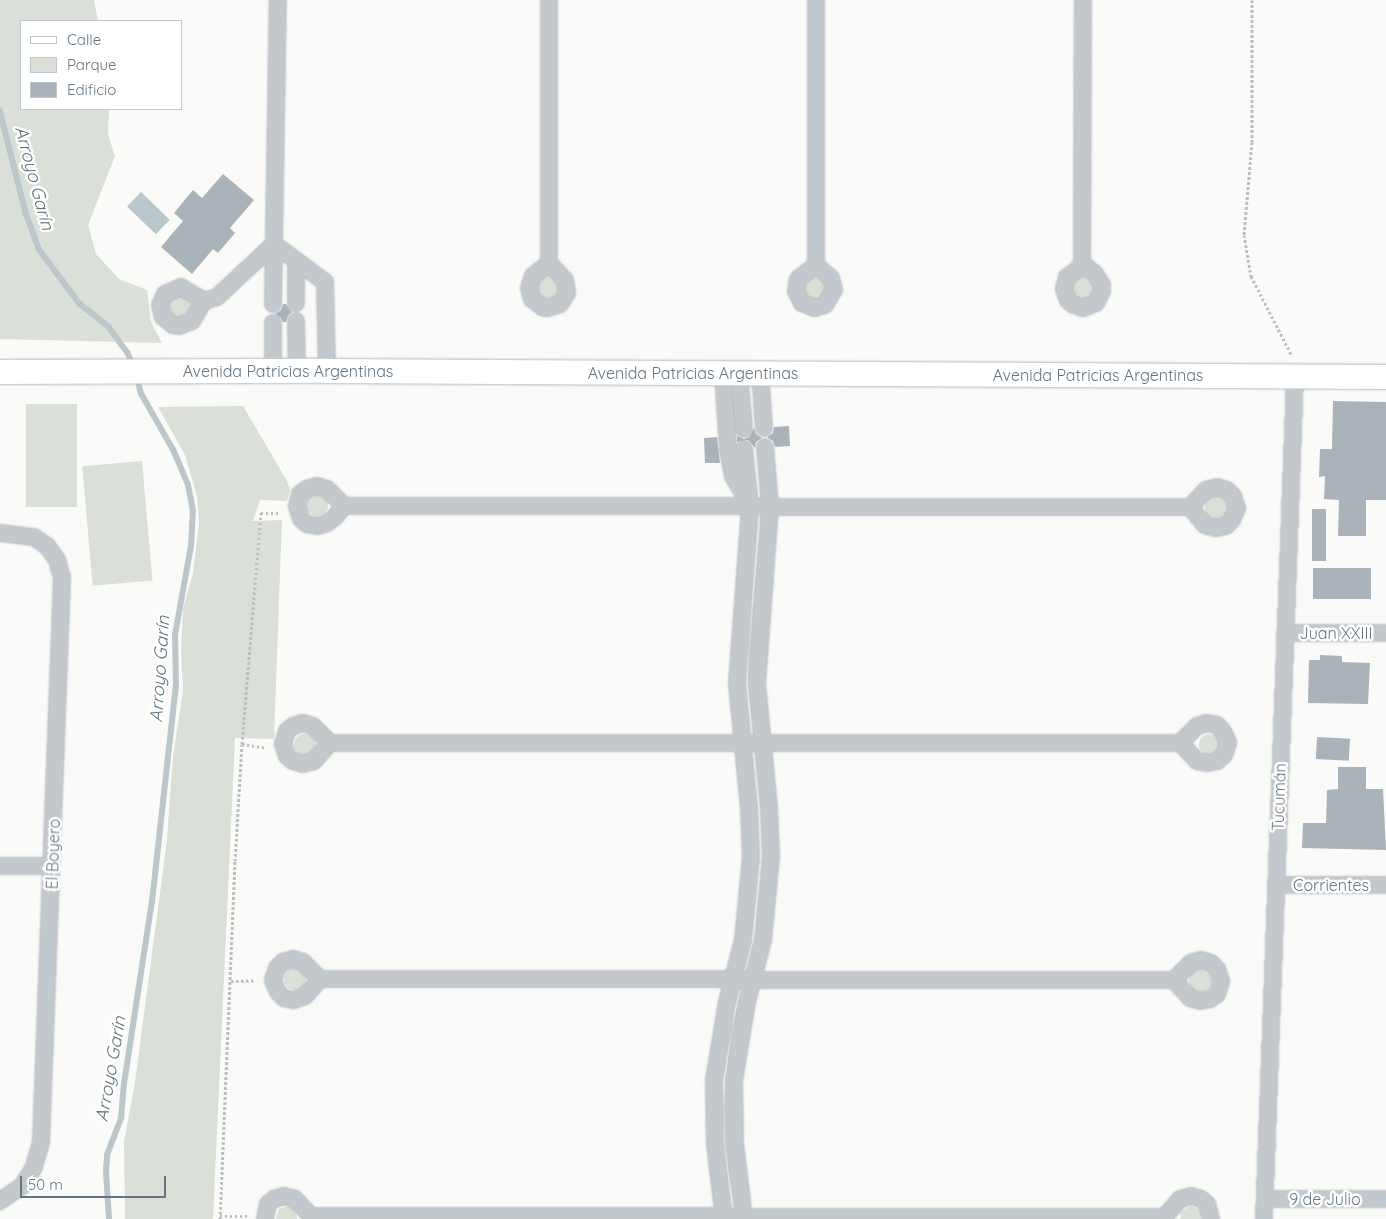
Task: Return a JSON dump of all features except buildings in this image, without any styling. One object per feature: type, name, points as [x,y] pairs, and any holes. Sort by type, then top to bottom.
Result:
[{"type":"street","points":[[273,304],[278,0]]},
{"type":"street","points":[[549,0],[549,263]]},
{"type":"street","points":[[816,0],[816,265]]},
{"type":"street","points":[[1082,263],[1083,0]]},
{"type":"street","points":[[274,244],[325,282],[327,371]]},
{"type":"street","points":[[204,301],[217,297],[274,244]]},
{"type":"street","points":[[296,261],[296,303]]},
{"type":"street","points":[[296,321],[296,371]]},
{"type":"street","points":[[273,323],[273,372]]},
{"type":"street","name":"Avenida Patricias Argentinas","points":[[0,372],[327,371],[1386,377]]},
{"type":"street","points":[[741,373],[764,428]]},
{"type":"street","points":[[741,373],[744,429]]},
{"type":"street","points":[[741,373],[728,450],[733,476],[750,507]]},
{"type":"street","name":"Tucumán","points":[[1264,1219],[1295,376]]},
{"type":"street","points":[[744,1218],[733,1112],[739,1046],[763,940],[771,857],[769,808],[757,684],[770,506],[765,447]]},
{"type":"street","points":[[724,1218],[715,1144],[714,1097],[718,1046],[743,940],[751,857],[737,684],[750,507],[744,449]]},
{"type":"street","points":[[344,506],[335,518],[317,526],[307,524],[298,513],[297,506],[300,494],[307,488],[317,486],[327,489],[344,506],[1190,507]]},
{"type":"street","name":"El Boyero","points":[[0,533],[34,537],[47,546],[57,560],[62,577],[41,1142],[34,1167],[22,1186],[0,1201]]},
{"type":"street","name":"Juan XXIII","points":[[1285,632],[1386,633]]},
{"type":"street","points":[[330,743],[314,761],[304,764],[294,761],[284,750],[283,744],[287,731],[293,726],[303,723],[313,726],[330,743],[1180,743]]},
{"type":"street","points":[[0,866],[52,866]]},
{"type":"street","name":"Corrientes","points":[[1276,885],[1386,885]]},
{"type":"street","points":[[320,978],[312,990],[294,1000],[284,998],[278,992],[273,980],[277,968],[283,962],[293,959],[304,962],[320,978],[1174,980]]},
{"type":"street","points":[[264,1218],[268,1204],[274,1198],[284,1196],[294,1199],[310,1218],[1165,1218],[1180,1200],[1191,1196],[1201,1199],[1207,1204],[1211,1219]]},
{"type":"street","name":"9 de Julio","points":[[1265,1199],[1386,1200]]},
{"type":"path","points":[[1252,0],[1252,142],[1244,235],[1251,276],[1292,354],[1295,376]]},
{"type":"path","points":[[264,1218],[220,1217],[242,744],[261,513],[298,513]]},
{"type":"path","points":[[242,744],[284,750]]},
{"type":"path","points":[[231,981],[273,980]]},
{"type":"green space","points":[[0,0],[94,0],[98,20],[20,20],[20,110],[109,110],[108,135],[115,156],[88,225],[96,254],[119,279],[147,290],[151,322],[162,343],[0,339]]},
{"type":"green space","points":[[548,276],[553,277],[559,283],[559,293],[553,299],[548,300],[543,299],[537,293],[536,288],[537,283],[543,277]]},
{"type":"green space","points":[[1083,276],[1088,277],[1094,283],[1094,293],[1088,299],[1083,300],[1078,299],[1072,293],[1071,288],[1072,283],[1078,277]]},
{"type":"green space","points":[[815,277],[823,281],[827,289],[823,297],[815,301],[807,297],[803,289],[807,281]]},
{"type":"green space","points":[[180,295],[188,299],[192,307],[188,315],[180,319],[172,315],[168,307],[172,299]]},
{"type":"green space","points":[[26,404],[77,404],[77,507],[26,507]]},
{"type":"green space","points":[[243,406],[287,481],[290,491],[287,501],[260,500],[253,521],[282,520],[274,739],[235,738],[213,1219],[125,1219],[124,1142],[135,1082],[167,840],[173,756],[183,691],[181,649],[183,609],[193,573],[199,523],[197,496],[185,455],[158,407]]},
{"type":"green space","points":[[142,461],[152,581],[93,586],[82,466]]},
{"type":"green space","points":[[317,494],[325,497],[328,505],[325,513],[317,516],[309,513],[306,505],[309,497]]},
{"type":"green space","points":[[1212,496],[1222,496],[1229,503],[1229,513],[1222,520],[1212,520],[1205,513],[1205,503]]},
{"type":"green space","points":[[760,531],[752,724],[748,681],[748,651]]},
{"type":"green space","points":[[305,734],[313,737],[316,745],[313,753],[305,756],[297,753],[294,745],[297,737]]},
{"type":"green space","points":[[1210,734],[1218,737],[1221,745],[1218,753],[1210,756],[1202,753],[1199,745],[1202,737]]},
{"type":"green space","points":[[295,968],[303,971],[306,979],[303,987],[295,990],[287,987],[284,979],[287,971]]},
{"type":"green space","points":[[1200,970],[1208,973],[1211,981],[1208,989],[1200,992],[1192,989],[1189,981],[1192,973]]},
{"type":"green space","points":[[739,1001],[731,1190],[724,1141],[723,1109],[731,1028]]},
{"type":"green space","points":[[289,1206],[295,1210],[297,1219],[276,1219],[279,1209]]},
{"type":"green space","points":[[1190,1206],[1200,1210],[1202,1219],[1180,1219],[1181,1212]]},
{"type":"shaded area","points":[[141,192],[170,220],[156,234],[127,206]]},
{"type":"waterway","name":"Arroyo Garín","points":[[0,110],[26,213],[39,249],[80,304],[109,327],[128,353],[134,367]]},
{"type":"waterway","name":"Arroyo Garín","points":[[109,1219],[107,1155],[121,1118],[124,1084],[152,902],[176,686],[175,635],[191,546],[193,511],[188,485],[173,450],[141,394],[137,378]]}]
